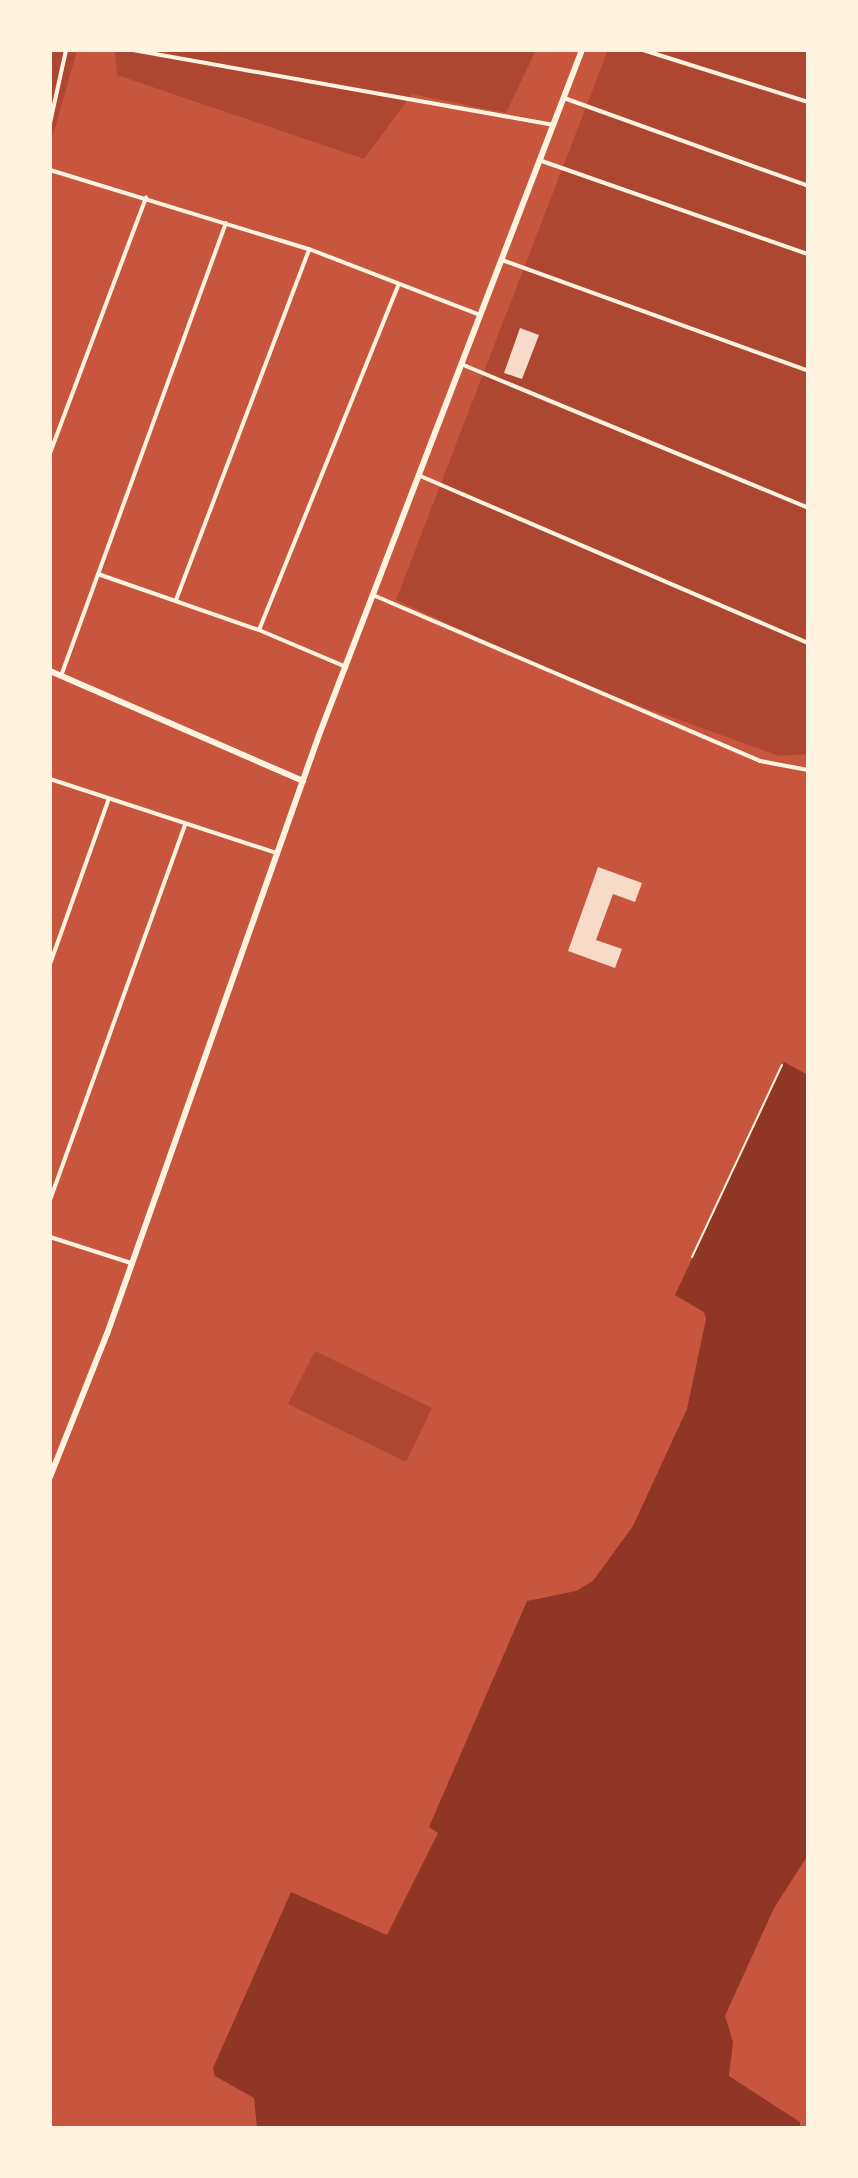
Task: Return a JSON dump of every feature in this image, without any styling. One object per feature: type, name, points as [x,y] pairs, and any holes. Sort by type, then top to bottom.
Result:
[{"type":"main road","points":[[50,1477],[131,1263],[276,853],[582,50]]},
{"type":"main road","points":[[50,671],[303,781]]},
{"type":"street","points":[[50,123],[66,50]]},
{"type":"street","points":[[133,50],[553,125]]},
{"type":"street","points":[[643,50],[808,102]]},
{"type":"street","points":[[564,98],[808,186]]},
{"type":"street","points":[[539,160],[808,254]]},
{"type":"street","points":[[50,170],[147,196],[309,249],[482,316]]},
{"type":"street","points":[[50,453],[147,196]]},
{"type":"street","points":[[61,676],[226,223]]},
{"type":"street","points":[[176,600],[309,249]]},
{"type":"street","points":[[501,259],[808,371]]},
{"type":"street","points":[[259,630],[398,286]]},
{"type":"street","points":[[461,364],[808,508]]},
{"type":"street","points":[[418,475],[808,643]]},
{"type":"street","points":[[98,574],[259,630],[346,667]]},
{"type":"street","points":[[373,595],[760,761],[808,770]]},
{"type":"street","points":[[50,779],[108,801],[276,853]]},
{"type":"street","points":[[50,964],[108,801]]},
{"type":"street","points":[[50,1200],[185,826]]},
{"type":"street","points":[[50,1237],[131,1263]]},
{"type":"path","points":[[692,1257],[782,1065]]},
{"type":"shaded area","points":[[50,50],[77,50],[50,146]]},
{"type":"shaded area","points":[[115,50],[536,50],[506,113],[412,94],[364,159],[117,75]]},
{"type":"shaded area","points":[[608,50],[808,50],[808,754],[779,756],[585,686],[396,600]]},
{"type":"shaded area","points":[[784,1062],[808,1075],[808,1855],[774,1908],[725,2016],[733,2042],[729,2076],[800,2122],[800,2128],[257,2128],[254,2098],[215,2076],[213,2068],[291,1892],[387,1935],[438,1833],[429,1827],[527,1601],[576,1591],[593,1581],[633,1526],[687,1409],[706,1319],[704,1312],[675,1295]]},
{"type":"shaded area","points":[[315,1351],[432,1408],[406,1462],[288,1404]]},
{"type":"building","points":[[520,328],[539,335],[522,379],[504,373]]},
{"type":"building","points":[[598,867],[642,883],[635,902],[613,894],[596,940],[622,949],[615,968],[568,951]]}]
